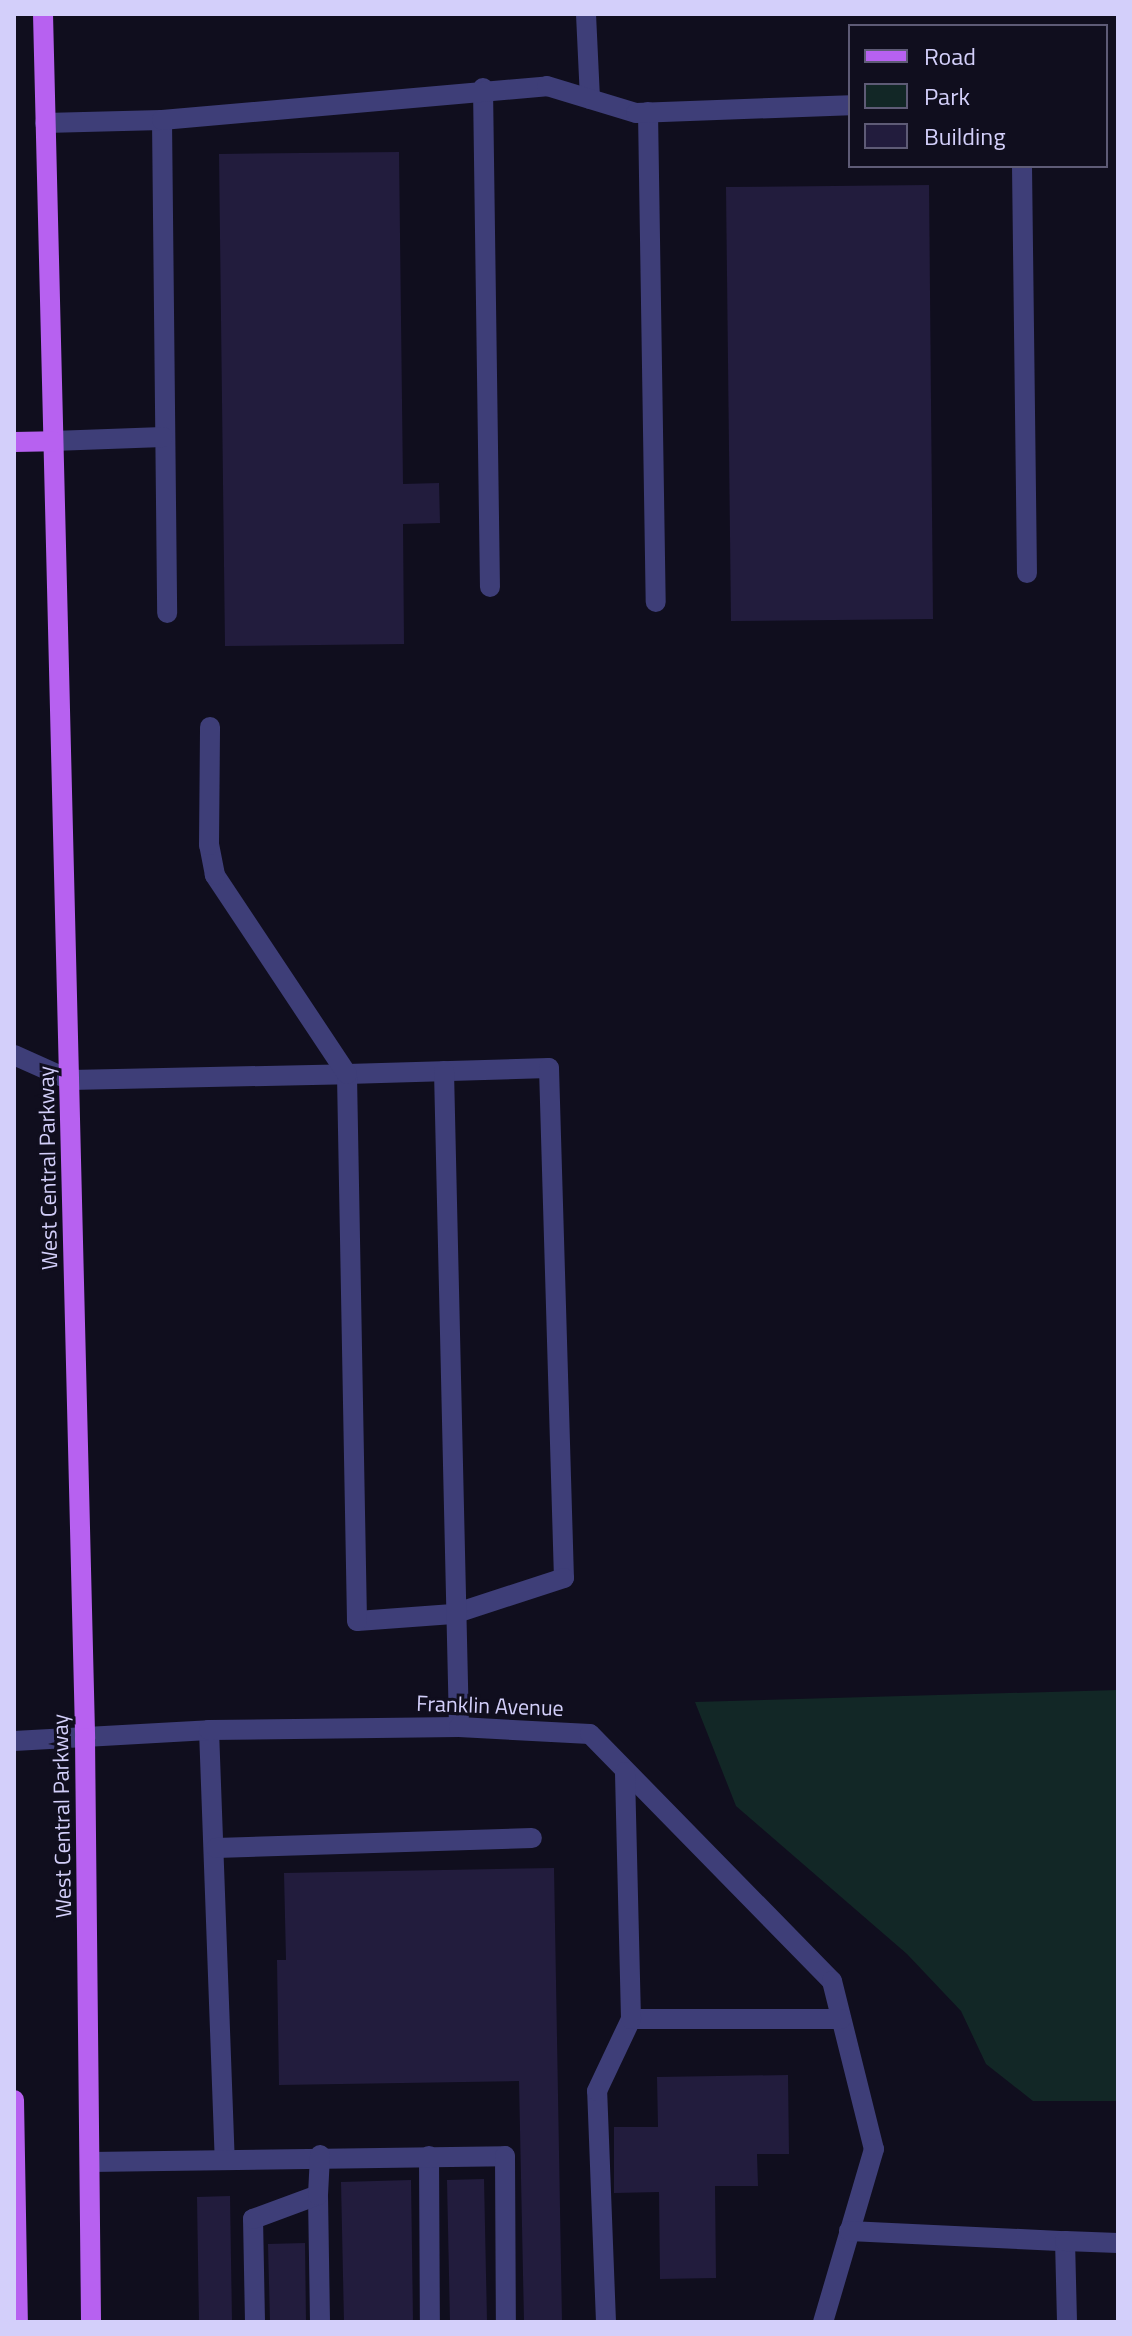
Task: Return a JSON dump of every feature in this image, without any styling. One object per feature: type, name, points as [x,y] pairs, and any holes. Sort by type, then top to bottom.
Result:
[{"type":"main road","name":"West Central Parkway","points":[[43,14],[85,1738],[91,2322]]},
{"type":"main road","points":[[14,442],[53,441]]},
{"type":"main road","points":[[14,2100],[18,2322]]},
{"type":"street","points":[[586,14],[590,99]]},
{"type":"street","points":[[45,123],[162,120],[483,88],[547,86],[648,112],[848,105]]},
{"type":"street","points":[[483,88],[490,587]]},
{"type":"street","points":[[648,112],[656,602]]},
{"type":"street","points":[[162,120],[167,613]]},
{"type":"street","points":[[1022,168],[1027,573]]},
{"type":"street","points":[[53,441],[163,437]]},
{"type":"street","points":[[14,1055],[70,1080],[347,1074],[549,1068],[564,1578],[453,1614],[357,1621],[347,1074],[215,875],[209,845],[210,727]]},
{"type":"street","points":[[444,1071],[453,1614],[459,1727]]},
{"type":"street","name":"Franklin Avenue","points":[[14,1741],[209,1730],[459,1727],[590,1734],[832,1981],[874,2149],[849,2231]]},
{"type":"street","points":[[209,1730],[216,1848],[225,2157]]},
{"type":"street","points":[[606,2322],[597,2091],[631,2019],[625,1772]]},
{"type":"street","points":[[216,1848],[532,1838]]},
{"type":"street","points":[[631,2019],[841,2019]]},
{"type":"street","points":[[90,2162],[320,2155],[505,2156],[506,2322]]},
{"type":"street","points":[[320,2155],[320,2322]]},
{"type":"street","points":[[429,2156],[430,2322]]},
{"type":"street","points":[[255,2322],[253,2219],[318,2195]]},
{"type":"street","points":[[823,2322],[849,2231],[1118,2243]]},
{"type":"street","points":[[1065,2241],[1067,2322]]},
{"type":"green space","points":[[1118,1690],[1118,2101],[1033,2101],[986,2064],[961,2011],[907,1954],[736,1806],[695,1702]]},
{"type":"building","points":[[399,152],[403,484],[439,483],[440,523],[403,524],[404,644],[225,646],[219,154]]},
{"type":"building","points":[[929,185],[933,619],[731,621],[726,187]]},
{"type":"building","points":[[554,1868],[562,2322],[524,2322],[519,2081],[279,2085],[277,1960],[286,1960],[284,1873]]},
{"type":"building","points":[[788,2075],[789,2154],[757,2154],[758,2186],[715,2186],[716,2278],[660,2279],[659,2192],[614,2193],[614,2127],[658,2127],[657,2077]]},
{"type":"building","points":[[484,2179],[487,2322],[450,2322],[447,2180]]},
{"type":"building","points":[[411,2180],[413,2322],[344,2322],[341,2182]]},
{"type":"building","points":[[230,2196],[232,2322],[199,2322],[197,2197]]},
{"type":"building","points":[[305,2243],[306,2322],[270,2322],[268,2244]]}]
